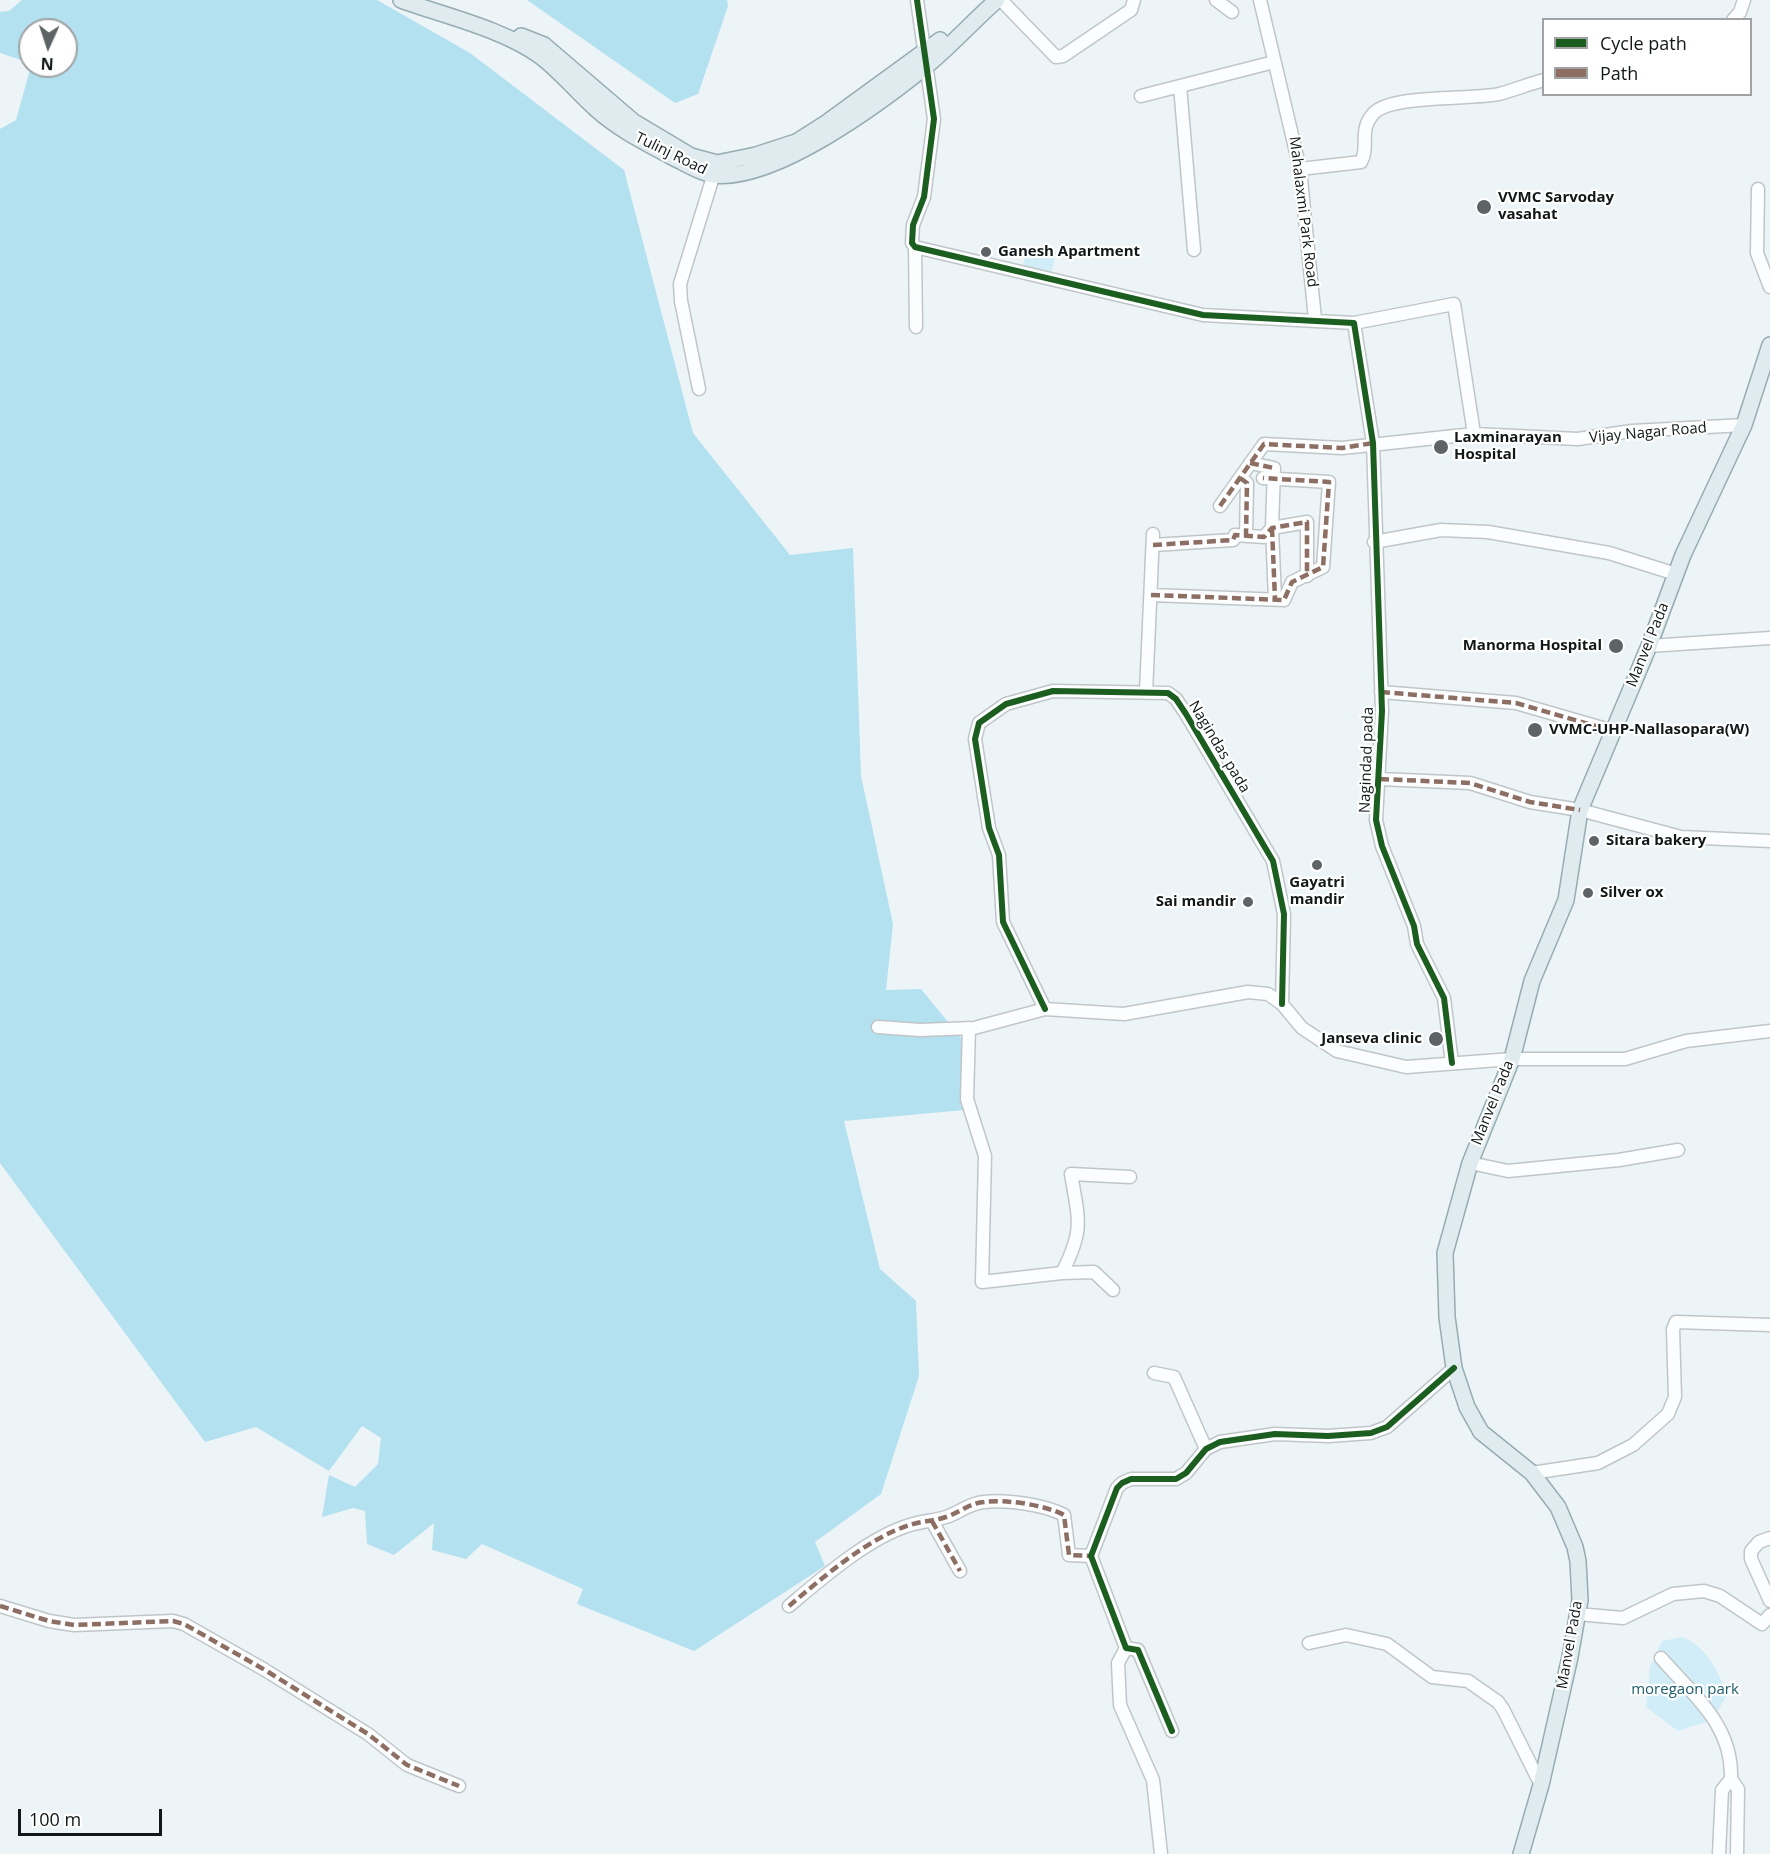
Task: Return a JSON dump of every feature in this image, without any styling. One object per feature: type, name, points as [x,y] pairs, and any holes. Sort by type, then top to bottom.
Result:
[{"type":"main road","name":"Tulinj Road","points":[[402,0],[510,39],[540,56],[598,111],[634,137],[697,170],[715,169],[796,142],[924,60],[999,0]]},
{"type":"main road","name":"Tulinj Road","points":[[429,0],[544,45],[634,122],[715,169]]},
{"type":"main road","name":"Tulinj Road","points":[[924,60],[986,0]]},
{"type":"main road","name":"Manvel Pada","points":[[1521,1854],[1541,1785],[1570,1658],[1580,1600],[1575,1546],[1558,1507],[1532,1473],[1481,1432],[1467,1407],[1454,1368],[1447,1317],[1445,1252],[1470,1163],[1512,1059],[1532,981],[1566,900],[1580,810],[1649,646],[1676,573],[1744,425],[1770,345]]},
{"type":"street","points":[[916,0],[934,119],[924,197],[913,225],[916,327]]},
{"type":"street","points":[[999,0],[1056,57],[1063,56],[1131,10],[1134,0]]},
{"type":"street","points":[[1215,0],[1232,12]]},
{"type":"street","name":"Mahalaxmi Park Road","points":[[1260,0],[1300,168],[1316,319]]},
{"type":"street","points":[[1735,18],[1740,12],[1744,0]]},
{"type":"street","points":[[1141,96],[1274,62]]},
{"type":"street","points":[[1300,168],[1361,162],[1364,156],[1364,128],[1374,112],[1391,103],[1492,95],[1542,81]]},
{"type":"street","points":[[1180,86],[1194,250]]},
{"type":"street","points":[[699,389],[681,301],[680,284],[715,169]]},
{"type":"street","points":[[1758,189],[1757,253],[1770,286]]},
{"type":"street","points":[[915,246],[1203,315],[1316,319],[1354,323],[1454,304],[1474,434]]},
{"type":"street","name":"Nagindad pada","points":[[1354,323],[1373,443],[1374,542],[1381,692],[1380,779],[1376,820],[1382,846],[1414,926],[1417,944],[1444,998],[1452,1063]]},
{"type":"street","name":"Vijay Nagar Road","points":[[1250,463],[1264,444],[1342,448],[1474,434],[1578,439],[1632,431],[1744,425]]},
{"type":"street","points":[[1220,506],[1250,463],[1274,468],[1268,478],[1275,599]]},
{"type":"street","points":[[1240,478],[1247,483],[1246,536]]},
{"type":"street","points":[[1151,595],[1284,600],[1292,582],[1323,567],[1329,482],[1268,478]]},
{"type":"street","points":[[1146,693],[1153,539],[1233,540],[1235,535],[1264,537],[1272,528],[1307,522],[1306,576]]},
{"type":"street","points":[[1374,542],[1441,530],[1488,532],[1609,553],[1676,573]]},
{"type":"street","points":[[1649,646],[1770,638]]},
{"type":"street","name":"Nagindas pada","points":[[1045,1008],[1003,922],[999,855],[989,828],[975,739],[979,723],[1006,704],[1053,691],[1081,689],[1162,692],[1176,699],[1273,861],[1284,914],[1282,1004]]},
{"type":"street","points":[[1381,692],[1516,703],[1613,731]]},
{"type":"street","points":[[1380,779],[1470,783],[1530,802],[1580,810],[1681,837],[1770,842]]},
{"type":"street","points":[[878,1027],[920,1030],[969,1028],[1045,1008],[1124,1014],[1248,992],[1268,994],[1282,1004],[1302,1028],[1337,1051],[1406,1067],[1512,1059],[1624,1059],[1686,1041],[1770,1030]]},
{"type":"street","points":[[969,1028],[967,1099],[985,1156],[982,1282],[1062,1273],[1094,1272],[1113,1290]]},
{"type":"street","points":[[1470,1163],[1508,1171],[1619,1160],[1678,1150]]},
{"type":"street","points":[[1062,1273],[1075,1247],[1080,1223],[1071,1174],[1130,1177]]},
{"type":"street","points":[[1532,1473],[1598,1463],[1633,1444],[1668,1414],[1675,1397],[1673,1329],[1676,1322],[1770,1324]]},
{"type":"street","points":[[1161,1854],[1153,1780],[1119,1706],[1118,1663],[1126,1648],[1091,1556],[1117,1488],[1131,1479],[1176,1479],[1186,1473],[1206,1449],[1220,1442],[1275,1434],[1328,1436],[1378,1431],[1387,1427],[1454,1368]]},
{"type":"street","points":[[1154,1373],[1174,1377],[1206,1449]]},
{"type":"street","points":[[789,1606],[836,1567],[879,1540],[909,1525],[933,1521],[964,1507],[984,1502],[1051,1508],[1064,1515],[1068,1555],[1091,1556]]},
{"type":"street","points":[[933,1521],[960,1570]]},
{"type":"street","points":[[1770,1538],[1759,1542],[1751,1551],[1751,1559],[1770,1601]]},
{"type":"street","points":[[1577,1614],[1623,1618],[1673,1594],[1704,1591],[1720,1596],[1767,1623]]},
{"type":"street","points":[[0,1606],[49,1621],[74,1625],[173,1622],[184,1624],[265,1670],[368,1734],[407,1765],[459,1786]]},
{"type":"street","points":[[1309,1643],[1355,1635],[1387,1644],[1432,1677],[1468,1681],[1498,1702],[1503,1709],[1541,1785]]},
{"type":"street","points":[[1126,1648],[1138,1650],[1157,1700],[1172,1731]]},
{"type":"street","points":[[1660,1658],[1721,1728],[1731,1762],[1731,1779],[1738,1789],[1737,1854]]},
{"type":"street","points":[[1719,1854],[1722,1790],[1731,1779]]},
{"type":"green space","points":[[1026,247],[1056,253],[1051,275],[1023,267]]},
{"type":"green space","name":"moregaon park","points":[[1682,1637],[1691,1641],[1705,1653],[1728,1694],[1712,1720],[1678,1731],[1646,1707],[1650,1667],[1662,1641]]},
{"type":"shaded area","points":[[22,0],[377,0],[470,53],[624,170],[693,433],[790,555],[853,548],[861,776],[893,924],[886,990],[921,989],[962,1039],[964,1110],[844,1121],[880,1269],[916,1301],[919,1376],[881,1494],[815,1542],[825,1566],[694,1651],[577,1604],[583,1589],[482,1544],[466,1559],[432,1550],[434,1523],[394,1555],[367,1544],[365,1511],[353,1508],[322,1517],[329,1475],[355,1487],[378,1464],[381,1438],[362,1426],[329,1471],[256,1427],[205,1442],[0,1163],[0,129],[16,120],[28,78],[78,78],[78,18],[18,18],[18,59],[0,53],[0,12],[9,11]]},
{"type":"shaded area","points":[[527,0],[727,0],[728,6],[698,94],[675,103]]},
{"type":"marked path","points":[[1220,506],[1264,444],[1342,448],[1373,443]]},
{"type":"marked path","points":[[1250,463],[1274,468]]},
{"type":"marked path","points":[[1240,478],[1247,483],[1246,536]]},
{"type":"marked path","points":[[1151,595],[1284,600],[1292,582],[1323,567],[1329,482],[1263,478]]},
{"type":"marked path","points":[[1153,545],[1233,540],[1235,535],[1264,537],[1272,528],[1307,522],[1307,576]]},
{"type":"marked path","points":[[1272,528],[1275,599]]},
{"type":"marked path","points":[[1381,692],[1516,703],[1613,731]]},
{"type":"marked path","points":[[1380,779],[1470,783],[1530,802],[1580,810]]},
{"type":"marked path","points":[[789,1606],[846,1560],[878,1539],[910,1525],[946,1517],[979,1503],[1003,1501],[1056,1511],[1064,1515],[1069,1555],[1091,1556]]},
{"type":"marked path","points":[[932,1521],[960,1571]]},
{"type":"marked path","points":[[0,1606],[49,1621],[74,1625],[173,1621],[184,1624],[265,1670],[368,1734],[407,1765],[459,1786]]},
{"type":"cycle path","points":[[917,0],[934,119],[924,197],[913,225],[912,243],[915,247],[1203,315],[1354,323],[1373,443],[1382,711],[1376,820],[1382,846],[1414,926],[1417,944],[1444,998],[1452,1063]]},
{"type":"cycle path","points":[[1045,1009],[1003,922],[999,855],[989,828],[975,739],[979,723],[1006,704],[1053,691],[1168,693],[1176,699],[1273,861],[1284,914],[1282,1004]]},
{"type":"cycle path","points":[[1172,1731],[1138,1650],[1126,1648],[1091,1556],[1117,1488],[1131,1479],[1176,1479],[1186,1473],[1206,1449],[1220,1442],[1275,1434],[1328,1436],[1371,1433],[1387,1427],[1454,1368]]},
{"type":"place","name":"VVMC Sarvoday vasahat","points":[[1484,207]]},
{"type":"place","name":"Ganesh Apartment","points":[[986,252]]},
{"type":"place","name":"Laxminarayan Hospital","points":[[1441,447]]},
{"type":"place","name":"Manorma Hospital","points":[[1616,646]]},
{"type":"place","name":"VVMC-UHP-Nallasopara(W)","points":[[1535,730]]},
{"type":"place","name":"Sitara bakery","points":[[1594,841]]},
{"type":"place","name":"Gayatri mandir","points":[[1317,865]]},
{"type":"place","name":"Silver ox","points":[[1588,893]]},
{"type":"place","name":"Sai mandir","points":[[1248,902]]},
{"type":"place","name":"Janseva clinic","points":[[1436,1039]]}]
